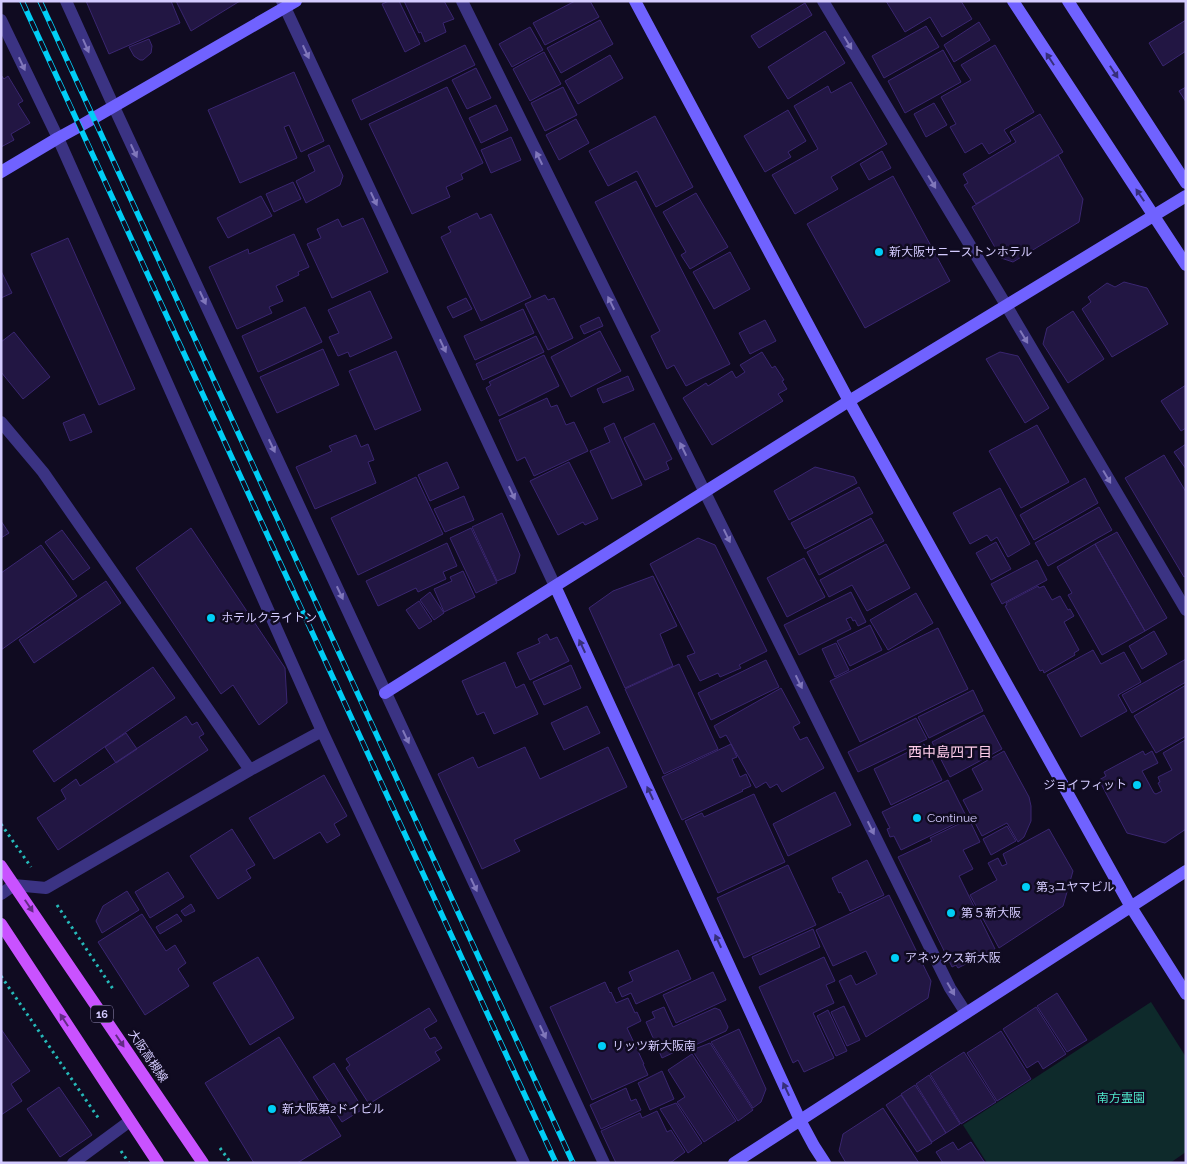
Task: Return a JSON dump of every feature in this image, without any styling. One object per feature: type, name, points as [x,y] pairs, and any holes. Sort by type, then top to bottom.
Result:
[{"type":"main road","name":"大阪高槻線","points":[[1,866],[203,1163]]},
{"type":"main road","points":[[1,924],[158,1163]]},
{"type":"street","points":[[66,1],[604,1163]]},
{"type":"street","points":[[462,1],[950,988],[966,1013]]},
{"type":"street","points":[[635,1],[849,401],[1131,907],[1186,994]]},
{"type":"street","points":[[823,1],[1186,610]]},
{"type":"street","points":[[1013,1],[1186,265]]},
{"type":"street","points":[[1068,1],[1186,183]]},
{"type":"street","points":[[1,172],[288,3],[800,1120],[825,1163]]},
{"type":"street","points":[[1,20],[58,138],[322,731],[524,1163]]},
{"type":"street","points":[[385,693],[849,401],[1186,196]]},
{"type":"street","points":[[1,422],[43,472],[250,770]]},
{"type":"street","points":[[1,894],[14,885],[46,888],[250,770],[322,731]]},
{"type":"street","points":[[734,1163],[1186,871]]},
{"type":"street","points":[[73,1163],[130,1121]]},
{"type":"path","points":[[1,824],[46,888],[115,993]]},
{"type":"path","points":[[1,976],[129,1163]]},
{"type":"path","points":[[219,1147],[231,1163]]},
{"type":"green space","name":"南方霊園","points":[[1151,1002],[1186,1057],[1186,1152],[1170,1163],[987,1163],[963,1125]]},
{"type":"building","points":[[86,1],[171,1],[180,23],[109,54]]},
{"type":"building","points":[[176,1],[240,1],[191,31]]},
{"type":"building","points":[[389,1],[399,1],[420,44],[405,52],[382,4]]},
{"type":"building","points":[[404,1],[444,1],[454,19],[443,23],[446,32],[425,42]]},
{"type":"building","points":[[575,1],[590,1],[599,17],[545,45],[533,23]]},
{"type":"building","points":[[886,1],[961,1],[972,19],[942,37],[930,17],[905,32]]},
{"type":"building","points":[[805,3],[812,15],[759,48],[751,36]]},
{"type":"building","points":[[600,20],[613,44],[561,73],[547,48]]},
{"type":"building","points":[[1186,20],[1186,51],[1163,66],[1149,43]]},
{"type":"building","points":[[979,22],[990,40],[954,62],[944,45]]},
{"type":"building","points":[[926,26],[939,47],[884,78],[872,56]]},
{"type":"building","points":[[530,27],[543,50],[512,67],[499,44]]},
{"type":"building","points":[[825,31],[845,63],[788,99],[768,67]]},
{"type":"building","points":[[149,39],[152,46],[151,53],[143,60],[140,60],[134,56],[129,47]]},
{"type":"building","points":[[465,45],[475,65],[361,120],[352,100]]},
{"type":"building","points":[[995,45],[1034,112],[1004,130],[1011,141],[989,154],[982,143],[965,153],[950,127],[956,124],[941,97],[971,80],[961,65]]},
{"type":"building","points":[[943,50],[961,82],[905,113],[888,81]]},
{"type":"building","points":[[544,52],[561,84],[530,101],[513,69]]},
{"type":"building","points":[[610,55],[623,78],[578,104],[565,81]]},
{"type":"building","points":[[476,68],[491,98],[467,109],[452,80]]},
{"type":"building","points":[[294,72],[324,141],[301,152],[289,125],[284,127],[297,158],[240,183],[208,110]]},
{"type":"building","points":[[1,75],[4,79],[8,76],[23,101],[18,104],[30,123],[11,134],[14,140],[1,147]]},
{"type":"building","points":[[851,82],[887,144],[831,177],[838,189],[795,214],[772,175],[818,149],[794,106],[828,86],[831,93]]},
{"type":"building","points":[[447,87],[483,163],[461,174],[463,179],[446,187],[450,197],[412,214],[369,124]]},
{"type":"building","points":[[563,87],[577,115],[545,131],[531,103]]},
{"type":"building","points":[[1186,87],[1186,102],[1179,91]]},
{"type":"building","points":[[934,103],[947,125],[926,137],[914,114]]},
{"type":"building","points":[[496,105],[508,130],[481,143],[469,118]]},
{"type":"building","points":[[788,110],[806,141],[788,152],[791,157],[765,172],[744,136]]},
{"type":"building","points":[[1040,114],[1063,152],[976,204],[964,185],[968,183],[963,174],[1016,142],[1010,132]]},
{"type":"building","points":[[655,116],[693,187],[656,207],[637,171],[608,186],[589,151]]},
{"type":"building","points":[[576,119],[589,143],[559,160],[546,135]]},
{"type":"building","points":[[511,137],[521,160],[491,173],[481,150]]},
{"type":"building","points":[[329,145],[343,176],[340,185],[306,203],[296,181],[315,171],[308,155]]},
{"type":"building","points":[[882,151],[891,168],[869,180],[860,164]]},
{"type":"building","points":[[1058,155],[1083,199],[1079,222],[1013,262],[1001,258],[972,207]]},
{"type":"building","name":"新大阪サニーストンホテル","points":[[893,176],[950,281],[865,328],[807,224]]},
{"type":"building","points":[[636,181],[730,364],[686,386],[674,365],[667,369],[651,336],[660,331],[595,202]]},
{"type":"building","points":[[293,182],[301,199],[274,212],[266,194]]},
{"type":"building","points":[[696,193],[728,247],[690,269],[681,255],[686,252],[663,212]]},
{"type":"building","points":[[261,196],[272,216],[228,238],[217,218]]},
{"type":"building","points":[[477,213],[480,219],[491,214],[531,297],[481,321],[441,237],[451,232],[448,227]]},
{"type":"building","points":[[363,218],[388,272],[332,298],[307,244],[321,238],[317,229],[338,219],[342,227]]},
{"type":"building","points":[[294,234],[309,267],[298,272],[299,275],[276,286],[283,301],[269,307],[272,313],[237,329],[209,267],[248,249],[249,254]]},
{"type":"building","points":[[68,238],[135,389],[99,405],[31,254]]},
{"type":"building","points":[[730,252],[750,289],[714,309],[693,272]]},
{"type":"building","points":[[1,271],[12,293],[1,298]]},
{"type":"building","points":[[1124,282],[1147,288],[1168,324],[1112,357],[1082,309],[1091,302],[1088,297],[1107,283],[1115,287]]},
{"type":"building","points":[[370,291],[392,338],[350,357],[348,352],[338,356],[329,337],[339,333],[328,310]]},
{"type":"building","points":[[545,295],[548,300],[554,298],[573,338],[548,350],[525,304]]},
{"type":"building","points":[[466,298],[472,309],[453,318],[447,307]]},
{"type":"building","points":[[305,307],[322,342],[258,372],[242,336]]},
{"type":"building","points":[[523,309],[534,333],[475,360],[464,336]]},
{"type":"building","points":[[1073,311],[1104,359],[1068,383],[1043,344],[1047,328]]},
{"type":"building","points":[[599,317],[603,326],[584,334],[580,326]]},
{"type":"building","points":[[765,320],[776,341],[750,354],[739,333]]},
{"type":"building","points":[[600,331],[621,371],[571,397],[551,357]]},
{"type":"building","points":[[14,332],[50,377],[23,399],[1,372],[1,342]]},
{"type":"building","points":[[536,336],[544,352],[483,380],[476,364]]},
{"type":"building","points":[[323,349],[339,385],[277,413],[260,377]]},
{"type":"building","points":[[396,351],[421,410],[375,430],[349,371]]},
{"type":"building","points":[[762,352],[772,368],[775,366],[784,380],[782,381],[787,389],[778,394],[783,401],[712,445],[683,398],[706,383],[708,386],[732,371],[736,378],[745,372],[740,365]]},
{"type":"building","points":[[1000,352],[1018,356],[1049,408],[1025,423],[986,359]]},
{"type":"building","points":[[544,355],[559,386],[499,416],[486,388],[491,385],[489,382]]},
{"type":"building","points":[[628,376],[634,390],[603,403],[597,389]]},
{"type":"building","points":[[1186,385],[1186,428],[1181,431],[1161,401]]},
{"type":"building","points":[[547,398],[551,407],[557,405],[566,425],[574,422],[588,451],[534,476],[525,457],[517,461],[499,420]]},
{"type":"building","points":[[84,414],[92,432],[70,441],[63,423]]},
{"type":"building","points":[[614,423],[642,485],[612,499],[590,451],[610,442],[604,428]]},
{"type":"building","points":[[654,423],[672,459],[666,462],[669,469],[645,480],[624,438]]},
{"type":"building","points":[[1037,425],[1069,482],[1021,508],[989,451]]},
{"type":"building","points":[[356,435],[361,447],[368,444],[374,460],[368,462],[376,483],[315,509],[296,467],[332,451],[329,446]]},
{"type":"building","points":[[1186,444],[1186,469],[1174,452]]},
{"type":"building","points":[[1164,455],[1186,492],[1186,576],[1184,577],[1125,478]]},
{"type":"building","points":[[447,462],[459,488],[430,501],[418,475]]},
{"type":"building","points":[[569,462],[598,519],[585,525],[583,522],[558,535],[530,481]]},
{"type":"building","points":[[815,467],[854,477],[857,483],[789,520],[774,491]]},
{"type":"building","points":[[416,477],[443,534],[358,575],[331,518]]},
{"type":"building","points":[[1085,478],[1098,503],[1034,540],[1020,515]]},
{"type":"building","points":[[859,487],[873,513],[805,549],[791,523]]},
{"type":"building","points":[[1000,488],[1030,544],[1008,557],[997,537],[991,541],[987,535],[970,544],[953,513]]},
{"type":"building","points":[[464,496],[474,520],[445,532],[434,509]]},
{"type":"building","points":[[1099,507],[1112,530],[1048,566],[1035,543]]},
{"type":"building","points":[[502,513],[520,555],[515,573],[497,581],[472,527]]},
{"type":"building","points":[[871,518],[884,541],[819,575],[807,552]]},
{"type":"building","points":[[1,521],[9,533],[1,538]]},
{"type":"building","name":"ホテルクライトン","points":[[191,528],[285,668],[287,703],[259,725],[233,685],[221,694],[136,568]]},
{"type":"building","points":[[471,528],[497,583],[476,593],[450,538]]},
{"type":"building","points":[[62,530],[90,568],[73,580],[45,542]]},
{"type":"building","points":[[1117,532],[1167,618],[1145,631],[1095,544]]},
{"type":"building","points":[[698,538],[715,545],[767,651],[739,665],[741,668],[720,677],[718,673],[700,681],[687,656],[695,653],[650,564]]},
{"type":"building","points":[[996,542],[1011,569],[991,580],[976,553]]},
{"type":"building","points":[[447,543],[457,566],[443,572],[446,579],[418,592],[416,588],[378,606],[366,581]]},
{"type":"building","points":[[886,544],[910,588],[867,611],[852,585],[829,597],[820,580]]},
{"type":"building","points":[[1095,544],[1145,631],[1102,655],[1068,595],[1072,593],[1057,567]]},
{"type":"building","points":[[41,545],[77,596],[1,650],[1,573]]},
{"type":"building","points":[[804,558],[825,597],[787,617],[767,578]]},
{"type":"building","points":[[1037,560],[1047,580],[1002,604],[991,584]]},
{"type":"building","points":[[463,571],[475,597],[444,612],[434,589],[452,581],[450,577]]},
{"type":"building","points":[[653,576],[677,626],[660,634],[673,666],[625,688],[589,608],[613,591]]},
{"type":"building","points":[[106,581],[121,603],[34,663],[19,640]]},
{"type":"building","points":[[1038,586],[1039,588],[1044,586],[1052,600],[1060,596],[1068,610],[1070,609],[1074,616],[1064,622],[1079,650],[1074,653],[1075,655],[1044,673],[1043,670],[1040,671],[1005,606],[1007,605],[1006,603]]},
{"type":"building","points":[[430,592],[444,613],[434,620],[420,600]]},
{"type":"building","points":[[851,592],[866,622],[858,626],[851,617],[846,619],[851,629],[799,655],[784,625]]},
{"type":"building","points":[[916,593],[933,623],[888,650],[870,620]]},
{"type":"building","points":[[419,601],[432,621],[419,629],[406,610]]},
{"type":"building","points":[[870,625],[882,650],[850,666],[837,641]]},
{"type":"building","points":[[938,628],[968,689],[860,742],[830,681]]},
{"type":"building","points":[[1154,631],[1167,654],[1142,669],[1129,646]]},
{"type":"building","points":[[547,634],[550,640],[557,637],[569,661],[530,680],[517,653],[540,643],[538,639]]},
{"type":"building","points":[[836,643],[849,670],[835,677],[822,649]]},
{"type":"building","points":[[1093,650],[1101,664],[1124,652],[1141,682],[1118,695],[1127,711],[1081,737],[1047,675]]},
{"type":"building","points":[[1186,659],[1186,682],[1132,713],[1122,695]]},
{"type":"building","points":[[766,660],[779,687],[711,720],[698,693]]},
{"type":"building","points":[[505,662],[516,688],[524,684],[538,714],[494,734],[484,712],[477,715],[462,681]]},
{"type":"building","points":[[679,664],[718,749],[664,774],[625,689]]},
{"type":"building","points":[[571,665],[581,688],[544,705],[533,682]]},
{"type":"building","points":[[153,667],[175,698],[54,782],[33,751]]},
{"type":"building","points":[[1186,685],[1186,736],[1156,753],[1134,716]]},
{"type":"building","points":[[781,688],[800,723],[793,727],[800,740],[807,737],[824,768],[782,792],[777,784],[770,788],[766,782],[756,788],[726,735],[720,738],[714,726]]},
{"type":"building","points":[[973,690],[983,711],[929,738],[918,717]]},
{"type":"building","points":[[587,706],[600,733],[564,750],[551,723]]},
{"type":"building","points":[[984,715],[1002,749],[950,777],[932,742]]},
{"type":"building","points":[[186,716],[192,725],[197,722],[204,734],[199,737],[208,750],[58,850],[37,818],[66,799],[61,790],[76,779],[80,786]]},
{"type":"building","points":[[916,718],[927,739],[858,772],[848,752]]},
{"type":"building","points":[[126,733],[137,749],[116,763],[105,747]]},
{"type":"building","points":[[1185,740],[1186,829],[1165,843],[1127,833],[1099,780],[1106,776],[1104,772],[1143,751],[1145,755],[1152,751],[1158,763],[1142,771],[1156,794],[1162,791],[1158,783],[1160,782],[1158,777],[1172,770],[1163,753]]},
{"type":"building","points":[[731,744],[737,757],[732,759],[740,777],[746,774],[751,786],[682,820],[662,777]]},
{"type":"building","points":[[924,744],[942,780],[891,805],[874,769]]},
{"type":"building","points":[[525,747],[540,779],[608,747],[627,787],[514,840],[520,851],[482,869],[438,774],[473,757],[478,768]]},
{"type":"building","points":[[1004,751],[1029,797],[1031,806],[1031,821],[1024,837],[1018,842],[1007,823],[982,836],[963,800],[983,790],[972,769]]},
{"type":"building","points":[[324,775],[347,816],[334,824],[340,835],[327,843],[320,832],[274,859],[249,818]]},
{"type":"building","points":[[948,780],[967,818],[901,850],[894,836],[890,837],[887,829],[890,828],[882,812]]},
{"type":"building","points":[[835,792],[851,825],[788,856],[773,824]]},
{"type":"building","points":[[754,794],[785,862],[718,893],[685,821],[702,813],[704,817]]},
{"type":"building","name":"第５新大阪","points":[[969,819],[980,842],[963,850],[973,869],[959,876],[995,949],[958,968],[956,965],[952,967],[898,857],[932,841],[930,838]]},
{"type":"building","points":[[1007,826],[1016,841],[991,855],[983,839]]},
{"type":"building","points":[[232,829],[255,865],[246,870],[251,878],[218,899],[190,856]]},
{"type":"building","name":"第3ユヤマビル","points":[[1049,829],[1073,871],[1063,906],[999,948],[970,895],[997,880],[988,863],[998,858],[1002,866],[1007,864],[1003,854]]},
{"type":"building","points":[[867,860],[884,895],[850,911],[832,878]]},
{"type":"building","points":[[788,865],[816,925],[744,958],[717,898]]},
{"type":"building","points":[[168,872],[184,897],[150,918],[135,892]]},
{"type":"building","points":[[127,891],[139,910],[102,933],[96,921],[103,906]]},
{"type":"building","name":"アネックス新大阪","points":[[889,895],[931,981],[928,998],[866,1037],[839,981],[851,975],[856,985],[877,974],[866,951],[833,966],[816,930]]},
{"type":"building","points":[[191,904],[195,911],[185,916],[181,911]]},
{"type":"building","points":[[142,914],[166,951],[175,945],[186,963],[178,969],[189,986],[145,1015],[98,942]]},
{"type":"building","points":[[177,914],[182,921],[160,934],[156,927]]},
{"type":"building","points":[[813,929],[820,947],[760,975],[752,957]]},
{"type":"building","points":[[678,950],[691,979],[636,1004],[631,993],[622,997],[618,988],[633,981],[629,972]]},
{"type":"building","points":[[258,957],[294,1018],[250,1045],[213,983]]},
{"type":"building","points":[[824,957],[835,981],[826,985],[834,1003],[813,1013],[834,1058],[804,1072],[798,1060],[793,1063],[759,987]]},
{"type":"building","points":[[713,972],[726,1000],[676,1023],[663,995]]},
{"type":"building","name":"リッツ新大阪南","points":[[605,982],[616,1003],[628,998],[635,1013],[637,1012],[641,1021],[627,1028],[648,1075],[592,1100],[550,1007]]},
{"type":"building","points":[[1057,993],[1087,1040],[1067,1052],[1037,1006]]},
{"type":"building","points":[[844,1006],[860,1040],[847,1046],[831,1012]]},
{"type":"building","points":[[664,1007],[673,1027],[715,1008],[720,1010],[728,1027],[726,1031],[662,1058],[646,1022],[655,1018],[652,1012]]},
{"type":"building","points":[[1036,1007],[1066,1054],[1043,1069],[1038,1061],[1027,1068],[1003,1029]]},
{"type":"building","points":[[429,1008],[437,1021],[424,1029],[430,1039],[435,1037],[442,1048],[435,1052],[440,1060],[369,1104],[346,1068],[350,1065],[346,1059]]},
{"type":"building","points":[[828,1010],[847,1051],[836,1056],[817,1016]]},
{"type":"building","points":[[1,1029],[30,1071],[11,1084],[22,1101],[1,1115]]},
{"type":"building","points":[[739,1029],[766,1089],[761,1102],[753,1108],[711,1042]]},
{"type":"building","points":[[1001,1031],[1031,1079],[997,1101],[967,1053]]},
{"type":"building","name":"新大阪第2ドイビル","points":[[279,1037],[341,1136],[297,1163],[254,1163],[205,1083]]},
{"type":"building","points":[[710,1043],[753,1110],[738,1121],[692,1050]]},
{"type":"building","points":[[964,1052],[996,1102],[961,1124],[930,1074]]},
{"type":"building","points":[[692,1054],[736,1121],[704,1142],[677,1102],[685,1097],[668,1070]]},
{"type":"building","points":[[334,1063],[363,1109],[342,1122],[313,1077]]},
{"type":"building","points":[[662,1071],[674,1099],[650,1110],[638,1083]]},
{"type":"building","points":[[929,1075],[960,1124],[946,1133],[916,1084]]},
{"type":"building","points":[[915,1085],[946,1133],[932,1142],[901,1094]]},
{"type":"building","points":[[59,1087],[92,1135],[60,1157],[27,1109]]},
{"type":"building","points":[[626,1088],[631,1101],[636,1099],[641,1110],[601,1129],[590,1105]]},
{"type":"building","points":[[901,1095],[932,1143],[917,1152],[886,1105]]},
{"type":"building","points":[[676,1103],[702,1143],[688,1153],[660,1109]]},
{"type":"building","points":[[883,1108],[919,1163],[846,1163],[839,1151],[843,1134]]},
{"type":"building","points":[[657,1111],[667,1132],[671,1130],[685,1152],[670,1163],[616,1163],[601,1131],[640,1113],[642,1118]]},
{"type":"building","points":[[953,1142],[958,1150],[971,1142],[985,1163],[943,1163],[936,1152]]},
{"type":"railway","points":[[22,1],[556,1163]]},
{"type":"railway","points":[[40,1],[573,1163]]},
{"type":"place","name":"新大阪サニーストンホテル","points":[[879,252]]},
{"type":"place","name":"ホテルクライトン","points":[[211,618]]},
{"type":"place","name":"ジョイフィット","points":[[1137,785]]},
{"type":"place","name":"Continue","points":[[917,818]]},
{"type":"place","name":"第3ユヤマビル","points":[[1026,887]]},
{"type":"place","name":"第５新大阪","points":[[951,913]]},
{"type":"place","name":"アネックス新大阪","points":[[895,958]]},
{"type":"place","name":"リッツ新大阪南","points":[[602,1046]]},
{"type":"place","name":"新大阪第2ドイビル","points":[[272,1109]]},
{"type":"district","name":"西中島四丁目","points":[[950,752]]}]
